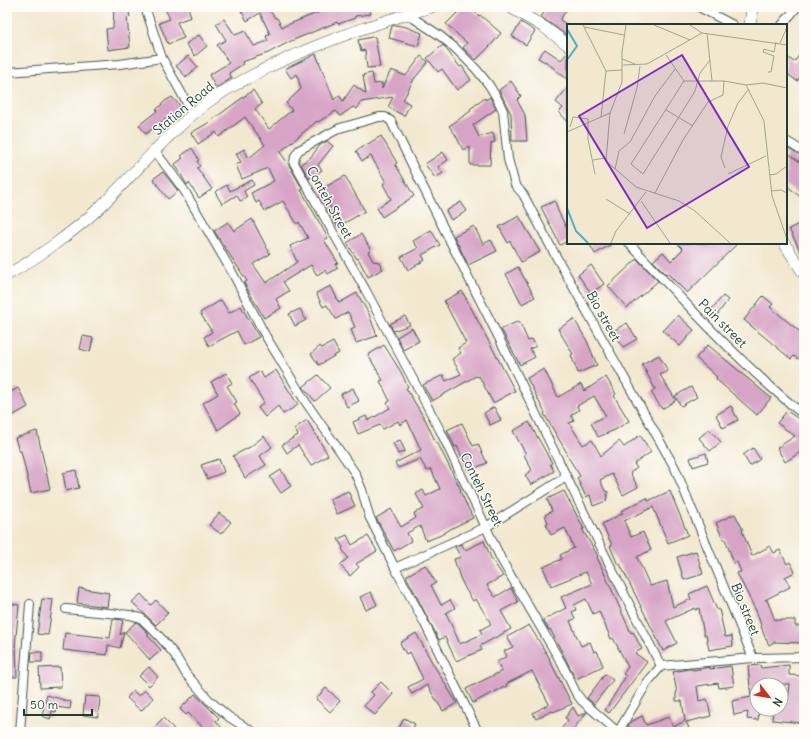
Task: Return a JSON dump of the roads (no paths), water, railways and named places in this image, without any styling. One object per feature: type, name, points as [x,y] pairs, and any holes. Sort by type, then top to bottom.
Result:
[{"type":"main road","name":"Station Road","points":[[7,275],[41,254],[97,210],[193,114],[213,99],[251,76],[304,51],[407,14],[432,7]]},
{"type":"main road","points":[[510,7],[544,27],[567,44]]},
{"type":"main road","points":[[750,24],[752,7]]},
{"type":"main road","points":[[785,244],[804,274]]},
{"type":"street","points":[[145,7],[162,58],[193,114]]},
{"type":"street","points":[[699,7],[731,24]]},
{"type":"street","points":[[783,24],[796,7]]},
{"type":"street","name":"Bio street","points":[[407,14],[439,35],[455,48],[476,69],[489,85],[498,100],[503,111],[508,160],[515,185],[523,194],[561,265],[675,468],[753,658]]},
{"type":"street","points":[[7,72],[120,64],[162,58]]},
{"type":"street","name":"Conteh Street","points":[[618,732],[582,701],[576,693],[562,664],[501,559],[440,430],[365,289],[294,163],[295,156],[299,150],[340,128],[379,117],[385,117],[390,121],[621,590],[661,666]]},
{"type":"street","points":[[787,142],[804,152]]},
{"type":"street","points":[[155,151],[184,190],[232,272],[265,334],[305,401],[355,473],[362,490],[369,516],[424,622],[478,732]]},
{"type":"street","name":"Pain street","points":[[630,244],[711,330],[778,394],[804,415]]},
{"type":"street","points":[[395,568],[486,526],[566,477]]},
{"type":"street","points":[[20,732],[30,604]]},
{"type":"street","points":[[66,609],[130,615],[141,618],[160,636],[175,655],[186,674],[209,700],[229,717],[253,732]]},
{"type":"street","points":[[618,732],[647,683],[661,666],[753,658],[804,657]]}]
